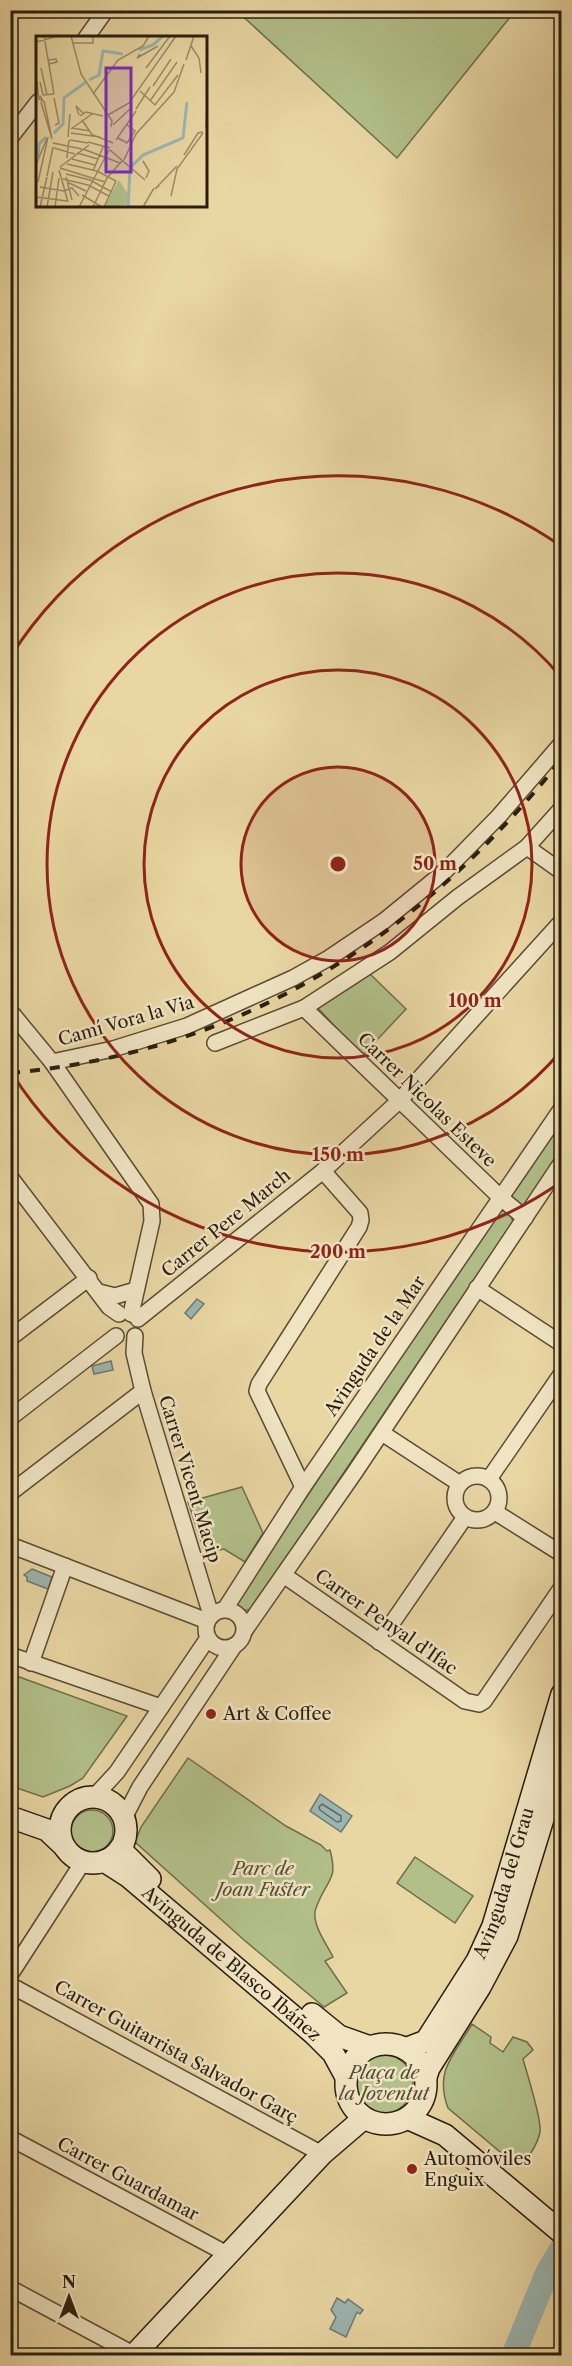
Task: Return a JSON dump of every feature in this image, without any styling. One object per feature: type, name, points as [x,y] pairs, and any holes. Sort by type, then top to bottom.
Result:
[{"type":"main road","name":"Avinguda del Grau","points":[[405,2049],[426,2041],[477,1961],[493,1926],[561,1694]]},
{"type":"main road","name":"Avinguda del Grau","points":[[426,2082],[429,2068],[489,1972],[507,1936],[561,1757]]},
{"type":"main road","points":[[10,1817],[46,1830],[69,1853],[102,1857],[125,1840],[124,1818],[112,1803],[94,1797],[77,1802],[65,1814],[60,1830],[64,1846]]},
{"type":"main road","points":[[10,1806],[26,1811],[65,1814]]},
{"type":"main road","name":"Avinguda de Blasco Ibáñez","points":[[102,1857],[138,1869],[339,2036],[370,2047]]},
{"type":"main road","name":"Avinguda de Blasco Ibáñez","points":[[102,1857],[129,1877],[314,2034],[333,2053],[346,2077]]},
{"type":"main road","points":[[426,2082],[420,2104],[407,2118],[386,2124],[364,2118],[357,2112],[347,2096],[346,2077],[355,2060],[370,2047],[388,2044],[405,2049],[421,2065],[445,2135]]},
{"type":"main road","points":[[133,2355],[322,2154],[364,2118]]},
{"type":"main road","points":[[407,2118],[445,2135],[561,2233]]},
{"type":"street","points":[[87,36],[106,10]]},
{"type":"street","points":[[10,138],[36,105]]},
{"type":"street","name":"Camí Vora la Via","points":[[52,1062],[112,1049],[200,1021],[293,978],[329,958],[384,921],[444,872],[499,816],[561,743]]},
{"type":"street","points":[[215,1043],[304,1008],[390,952],[458,897],[527,847],[561,808]]},
{"type":"street","points":[[527,847],[561,872]]},
{"type":"street","name":"Carrer Pere March","points":[[10,1418],[123,1322],[323,1171],[400,1100],[561,921]]},
{"type":"street","name":"Carrer Nicolas Esteve","points":[[304,1008],[500,1197],[525,1218]]},
{"type":"street","points":[[10,1011],[52,1062],[148,1198],[152,1215],[136,1292],[123,1322],[10,1177]]},
{"type":"street","name":"Avinguda de la Mar","points":[[214,1615],[561,1108]]},
{"type":"street","points":[[124,1818],[140,1787],[234,1646],[243,1637],[245,1630],[285,1576],[561,1162]]},
{"type":"street","points":[[303,1486],[257,1392],[359,1227],[360,1213],[323,1171]]},
{"type":"street","points":[[10,1338],[89,1278]]},
{"type":"street","points":[[477,1288],[561,1344]]},
{"type":"street","points":[[99,1292],[115,1296],[136,1292]]},
{"type":"street","name":"Carrer Vicent Macip","points":[[123,1322],[214,1615]]},
{"type":"street","points":[[489,1479],[561,1373]]},
{"type":"street","points":[[10,1493],[143,1391]]},
{"type":"street","points":[[381,1432],[460,1484]]},
{"type":"street","points":[[473,1476],[489,1479],[498,1490],[499,1505],[495,1512],[481,1520],[465,1517],[456,1506],[454,1498],[460,1484],[473,1476]]},
{"type":"street","points":[[495,1512],[561,1554]]},
{"type":"street","points":[[380,1642],[465,1517]]},
{"type":"street","points":[[10,1545],[65,1566],[214,1615],[234,1611],[241,1617],[245,1630]]},
{"type":"street","points":[[31,1663],[65,1566]]},
{"type":"street","name":"Carrer Penyal d'Ifac","points":[[285,1576],[465,1701],[479,1704],[484,1701],[561,1587]]},
{"type":"street","points":[[214,1615],[206,1629],[208,1638],[222,1648],[234,1646]]},
{"type":"street","points":[[94,1797],[117,1772],[208,1638]]},
{"type":"street","points":[[10,1655],[160,1707]]},
{"type":"street","points":[[10,1975],[102,1857]]},
{"type":"street","name":"Carrer Guitarrista Salvador Garç","points":[[10,1985],[322,2154]]},
{"type":"street","name":"Carrer Guardamar","points":[[10,2138],[226,2254]]},
{"type":"street","points":[[10,2288],[133,2355]]},
{"type":"green space","points":[[237,11],[515,11],[397,158]]},
{"type":"green space","points":[[368,972],[406,1009],[362,1056],[317,1007]]},
{"type":"green space","points":[[561,1118],[561,1153],[527,1206],[520,1209],[509,1195]]},
{"type":"green space","points":[[504,1211],[511,1216],[513,1222],[251,1610],[244,1610],[235,1604],[497,1212]]},
{"type":"green space","points":[[242,1487],[263,1533],[245,1562],[224,1549],[205,1553],[188,1502]]},
{"type":"green space","points":[[11,1674],[127,1716],[83,1778],[43,1797],[11,1786]]},
{"type":"green space","name":"Parc de Joan Fuster","points":[[188,1758],[286,1826],[321,1845],[327,1851],[330,1850],[333,1867],[331,1878],[316,1908],[315,1917],[318,1929],[333,1957],[325,1961],[347,1993],[324,2007],[244,1940],[135,1842],[141,1827]]},
{"type":"green space","points":[[92,1810],[100,1811],[107,1816],[112,1823],[112,1839],[107,1846],[100,1851],[92,1852],[84,1851],[77,1846],[72,1839],[71,1831],[72,1823],[77,1816],[84,1811]]},
{"type":"green space","points":[[415,1857],[473,1896],[455,1923],[397,1883]]},
{"type":"green space","points":[[472,2024],[491,2037],[490,2043],[503,2052],[513,2037],[527,2042],[533,2050],[523,2059],[537,2107],[540,2132],[532,2152],[518,2167],[448,2108],[443,2084],[445,2073],[453,2054]]},
{"type":"green space","name":"Plaça de la Joventut","points":[[378,2055],[390,2055],[405,2063],[413,2078],[413,2090],[405,2105],[390,2113],[378,2113],[363,2105],[355,2090],[355,2078],[363,2063]]},
{"type":"water","points":[[197,1299],[204,1304],[191,1319],[185,1313]]},
{"type":"water","points":[[111,1361],[113,1370],[94,1374],[92,1366]]},
{"type":"water","points":[[32,1569],[52,1577],[48,1589],[27,1581],[24,1575]]},
{"type":"water","points":[[320,1794],[352,1816],[341,1832],[310,1811]]},
{"type":"water","points":[[337,2298],[345,2303],[348,2299],[363,2310],[360,2314],[357,2312],[346,2337],[330,2329],[336,2317],[331,2310]]},
{"type":"waterway","points":[[513,2356],[547,2273],[562,2248]]},
{"type":"railway","points":[[10,1073],[95,1061],[174,1040],[249,1012],[319,975],[385,931],[448,881],[506,823],[562,759]]},
{"type":"place","name":"Art & Coffee","points":[[211,1714]]},
{"type":"place","name":"Automóviles Enguix","points":[[412,2169]]}]
